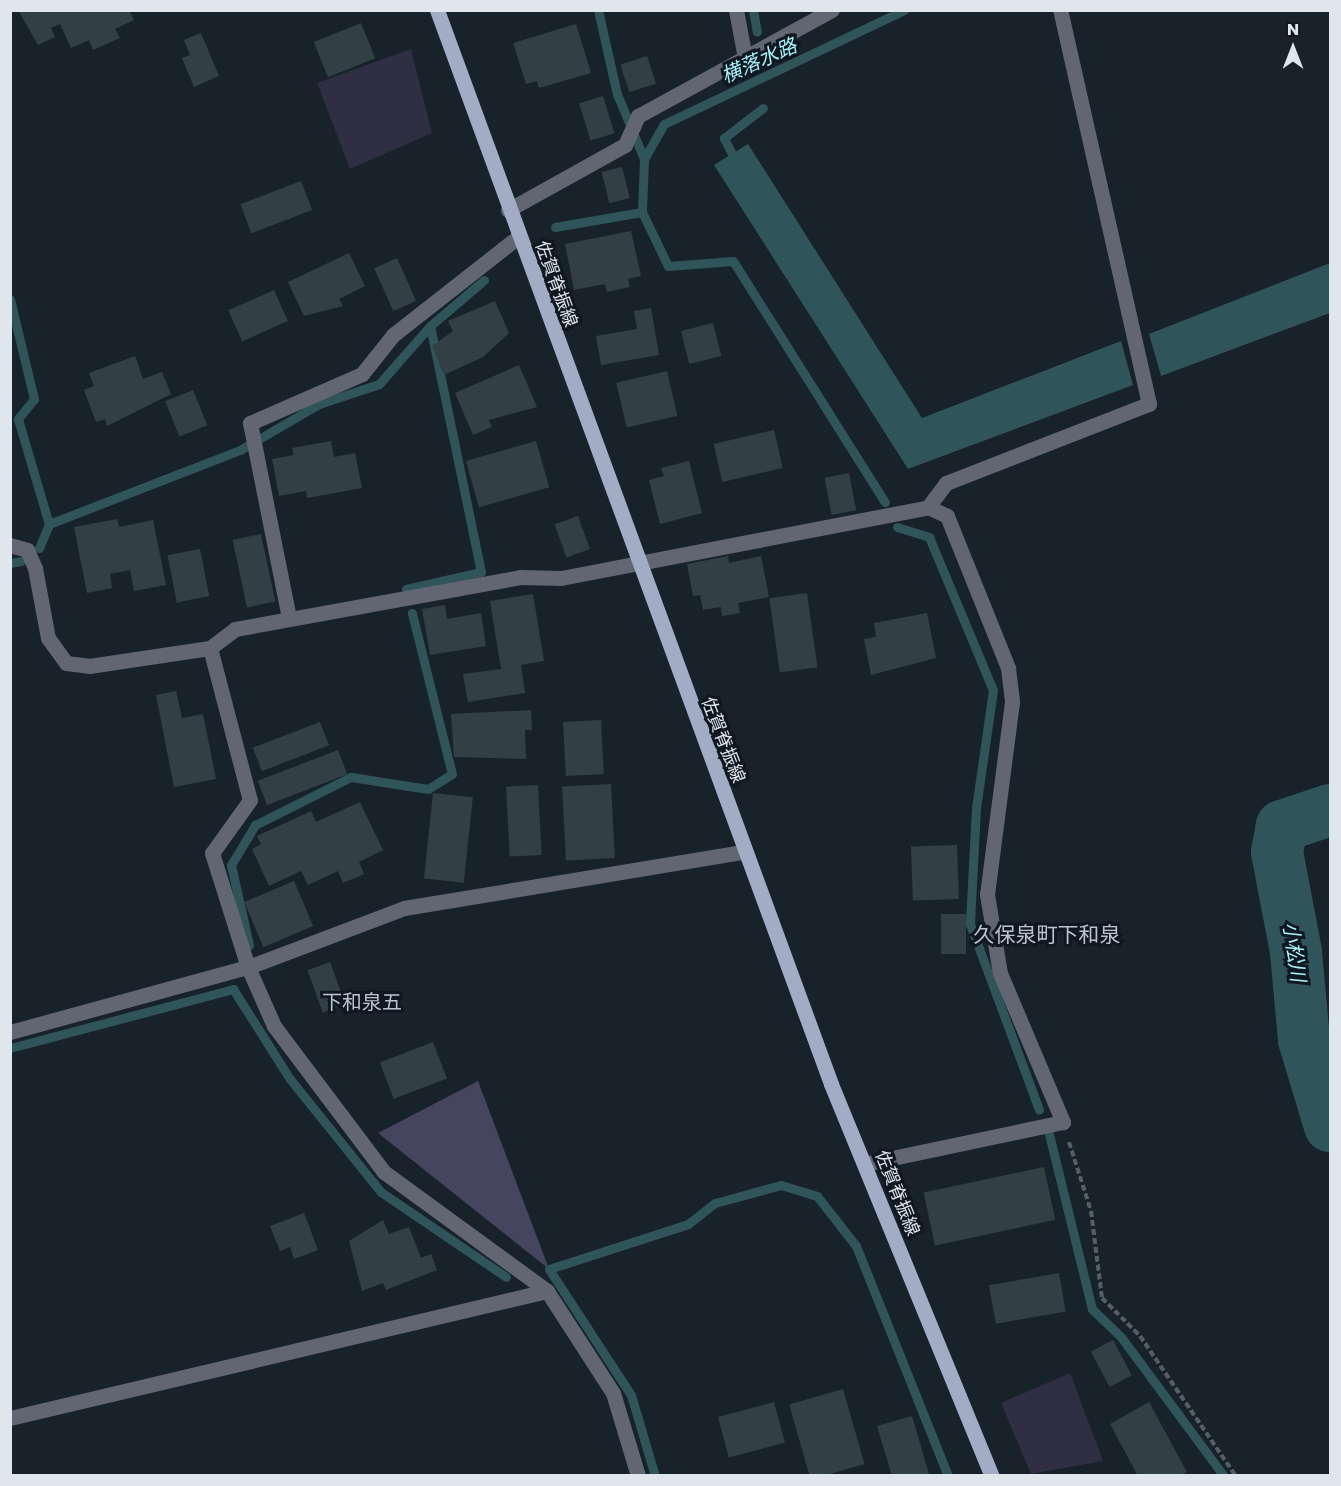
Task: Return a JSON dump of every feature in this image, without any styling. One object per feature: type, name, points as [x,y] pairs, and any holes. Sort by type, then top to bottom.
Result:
[{"type":"main road","name":"佐賀脊振線","points":[[437,10],[508,210],[744,852],[864,1164],[992,1476]]},
{"type":"street","points":[[736,10],[745,58]]},
{"type":"street","points":[[508,210],[625,145],[638,116],[832,10]]},
{"type":"street","points":[[928,507],[946,483],[1149,404],[1060,10]]},
{"type":"street","points":[[289,618],[250,423],[362,374],[393,335],[518,237]]},
{"type":"street","points":[[10,545],[27,550],[48,638],[66,663],[89,666],[210,648],[235,629],[520,577],[561,578],[636,561],[928,507],[947,516],[1008,668],[1012,702],[987,894],[1000,973],[1063,1122],[864,1164]]},
{"type":"street","points":[[210,648],[250,800],[212,853],[248,967],[274,1026],[384,1172],[547,1291],[613,1393],[638,1476]]},
{"type":"street","points":[[10,1032],[248,967],[404,908],[744,852]]},
{"type":"street","points":[[10,1418],[547,1291]]},
{"type":"path","points":[[1063,1122],[1091,1210],[1101,1298],[1140,1336],[1236,1476]]},
{"type":"shaded area","points":[[411,49],[432,133],[350,169],[317,83]]},
{"type":"shaded area","points":[[748,144],[922,418],[1121,341],[1133,385],[908,469],[714,165]]},
{"type":"shaded area","points":[[1330,263],[1330,313],[1161,376],[1149,334]]},
{"type":"shaded area","points":[[478,1081],[549,1269],[378,1133]]},
{"type":"shaded area","points":[[1070,1373],[1103,1461],[1031,1474],[1001,1403]]},
{"type":"building","points":[[18,10],[129,10],[134,20],[115,29],[120,38],[93,50],[89,40],[71,48],[60,24],[51,28],[55,37],[38,45]]},
{"type":"building","points":[[361,23],[375,58],[328,77],[314,42]]},
{"type":"building","points":[[576,24],[591,73],[539,88],[537,81],[526,84],[513,43]]},
{"type":"building","points":[[201,33],[219,76],[194,87],[182,58],[190,55],[184,40]]},
{"type":"building","points":[[647,56],[656,84],[629,92],[620,65]]},
{"type":"building","points":[[603,96],[614,133],[590,141],[579,103]]},
{"type":"building","points":[[622,167],[630,198],[609,203],[602,172]]},
{"type":"building","points":[[301,181],[312,210],[251,233],[240,204]]},
{"type":"building","points":[[631,231],[641,276],[628,279],[630,287],[607,292],[605,284],[574,290],[565,244]]},
{"type":"building","points":[[349,253],[365,286],[339,299],[343,306],[304,316],[288,282]]},
{"type":"building","points":[[397,258],[416,301],[393,311],[374,268]]},
{"type":"building","points":[[274,290],[288,321],[242,341],[228,310]]},
{"type":"building","points":[[495,301],[509,333],[483,357],[444,375],[432,346],[453,331],[448,321]]},
{"type":"building","points":[[651,308],[659,355],[601,365],[596,336],[637,329],[634,311]]},
{"type":"building","points":[[713,323],[721,356],[689,364],[681,331]]},
{"type":"building","points":[[135,356],[143,379],[162,372],[171,394],[107,426],[105,419],[96,422],[84,390],[94,386],[89,373]]},
{"type":"building","points":[[519,365],[537,407],[489,420],[492,427],[473,435],[455,393]]},
{"type":"building","points":[[667,371],[677,416],[627,428],[616,383]]},
{"type":"building","points":[[193,390],[207,425],[179,436],[165,401]]},
{"type":"building","points":[[774,430],[783,468],[722,482],[714,444]]},
{"type":"building","points":[[331,441],[334,457],[355,453],[362,488],[307,498],[306,491],[279,496],[272,459],[294,455],[292,448]]},
{"type":"building","points":[[536,441],[549,487],[479,507],[466,461]]},
{"type":"building","points":[[689,461],[702,513],[660,524],[649,480],[664,476],[661,468]]},
{"type":"building","points":[[849,473],[856,510],[832,515],[824,478]]},
{"type":"building","points":[[578,516],[590,549],[566,557],[555,525]]},
{"type":"building","points":[[117,519],[119,527],[153,520],[166,585],[134,591],[130,570],[110,574],[112,588],[87,593],[74,527]]},
{"type":"building","points":[[261,534],[275,601],[247,608],[233,540]]},
{"type":"building","points":[[200,549],[209,596],[177,602],[168,555]]},
{"type":"building","points":[[728,556],[729,563],[761,556],[769,597],[738,603],[740,613],[722,616],[721,607],[703,610],[700,595],[693,596],[687,564]]},
{"type":"building","points":[[807,593],[817,667],[780,673],[769,598]]},
{"type":"building","points":[[533,594],[544,661],[521,665],[525,693],[468,702],[463,674],[501,669],[490,601]]},
{"type":"building","points":[[445,605],[447,619],[481,613],[486,646],[430,655],[422,609]]},
{"type":"building","points":[[927,613],[936,658],[871,675],[864,639],[876,637],[874,623]]},
{"type":"building","points":[[176,691],[182,718],[203,714],[216,779],[174,787],[156,695]]},
{"type":"building","points":[[531,710],[532,730],[525,730],[526,759],[454,757],[451,714]]},
{"type":"building","points":[[601,720],[604,774],[566,776],[563,722]]},
{"type":"building","points":[[320,722],[329,745],[262,771],[253,748]]},
{"type":"building","points":[[338,750],[347,774],[267,805],[258,781]]},
{"type":"building","points":[[611,784],[615,858],[566,860],[562,787]]},
{"type":"building","points":[[538,785],[542,855],[510,857],[506,787]]},
{"type":"building","points":[[433,793],[473,797],[464,883],[424,879]]},
{"type":"building","points":[[360,802],[383,850],[359,862],[364,874],[343,883],[338,871],[308,885],[301,871],[269,886],[252,849],[261,844],[257,836],[311,811],[316,822]]},
{"type":"building","points":[[957,845],[959,899],[913,901],[911,847]]},
{"type":"building","points":[[294,881],[313,926],[263,947],[244,902]]},
{"type":"building","points":[[941,914],[966,914],[966,954],[941,954]]},
{"type":"building","points":[[330,962],[345,1004],[323,1012],[307,970]]},
{"type":"building","points":[[433,1042],[447,1078],[394,1099],[380,1062]]},
{"type":"building","points":[[1044,1167],[1055,1220],[935,1245],[924,1193]]},
{"type":"building","points":[[304,1213],[318,1250],[294,1259],[290,1247],[280,1251],[270,1226]]},
{"type":"building","points":[[383,1220],[389,1234],[409,1227],[421,1258],[431,1254],[437,1270],[386,1290],[383,1283],[362,1291],[349,1241]]},
{"type":"building","points":[[1059,1273],[1066,1311],[996,1324],[989,1285]]},
{"type":"building","points":[[1113,1340],[1132,1375],[1110,1387],[1091,1352]]},
{"type":"building","points":[[843,1389],[864,1464],[823,1476],[810,1476],[789,1404]]},
{"type":"building","points":[[774,1402],[785,1443],[729,1458],[718,1417]]},
{"type":"building","points":[[1149,1402],[1187,1472],[1179,1476],[1138,1476],[1110,1424]]},
{"type":"building","points":[[912,1416],[929,1474],[892,1476],[877,1426]]},
{"type":"waterway","points":[[598,10],[617,94],[644,159],[642,212],[668,266],[733,261],[885,502]]},
{"type":"waterway","points":[[753,10],[757,32]]},
{"type":"waterway","name":"横落水路","points":[[644,159],[664,124],[904,10]]},
{"type":"waterway","points":[[732,154],[724,138],[763,108]]},
{"type":"waterway","points":[[555,227],[642,212]]},
{"type":"waterway","points":[[39,548],[49,524],[240,450],[319,404],[379,384],[430,326],[484,280]]},
{"type":"waterway","points":[[10,299],[34,399],[18,419],[49,524]]},
{"type":"waterway","points":[[406,589],[481,572],[430,326]]},
{"type":"waterway","points":[[897,527],[929,537],[993,690],[976,808],[970,924],[1039,1110]]},
{"type":"waterway","points":[[10,563],[21,561]]},
{"type":"waterway","points":[[249,945],[231,865],[255,825],[351,777],[428,789],[452,774],[412,613]]},
{"type":"waterway","name":"小松川","points":[[1330,810],[1282,826],[1277,852],[1296,952],[1304,1040],[1330,1126]]},
{"type":"waterway","points":[[10,1048],[233,989],[290,1079],[381,1192],[506,1277]]},
{"type":"waterway","points":[[1049,1134],[1092,1309],[1121,1337],[1224,1476]]},
{"type":"waterway","points":[[655,1476],[631,1395],[549,1269],[688,1224],[715,1203],[781,1185],[817,1196],[856,1246],[948,1476]]},
{"type":"district","name":"久保泉町下和泉","points":[[1047,935]]},
{"type":"district","name":"下和泉五","points":[[362,1002]]}]
